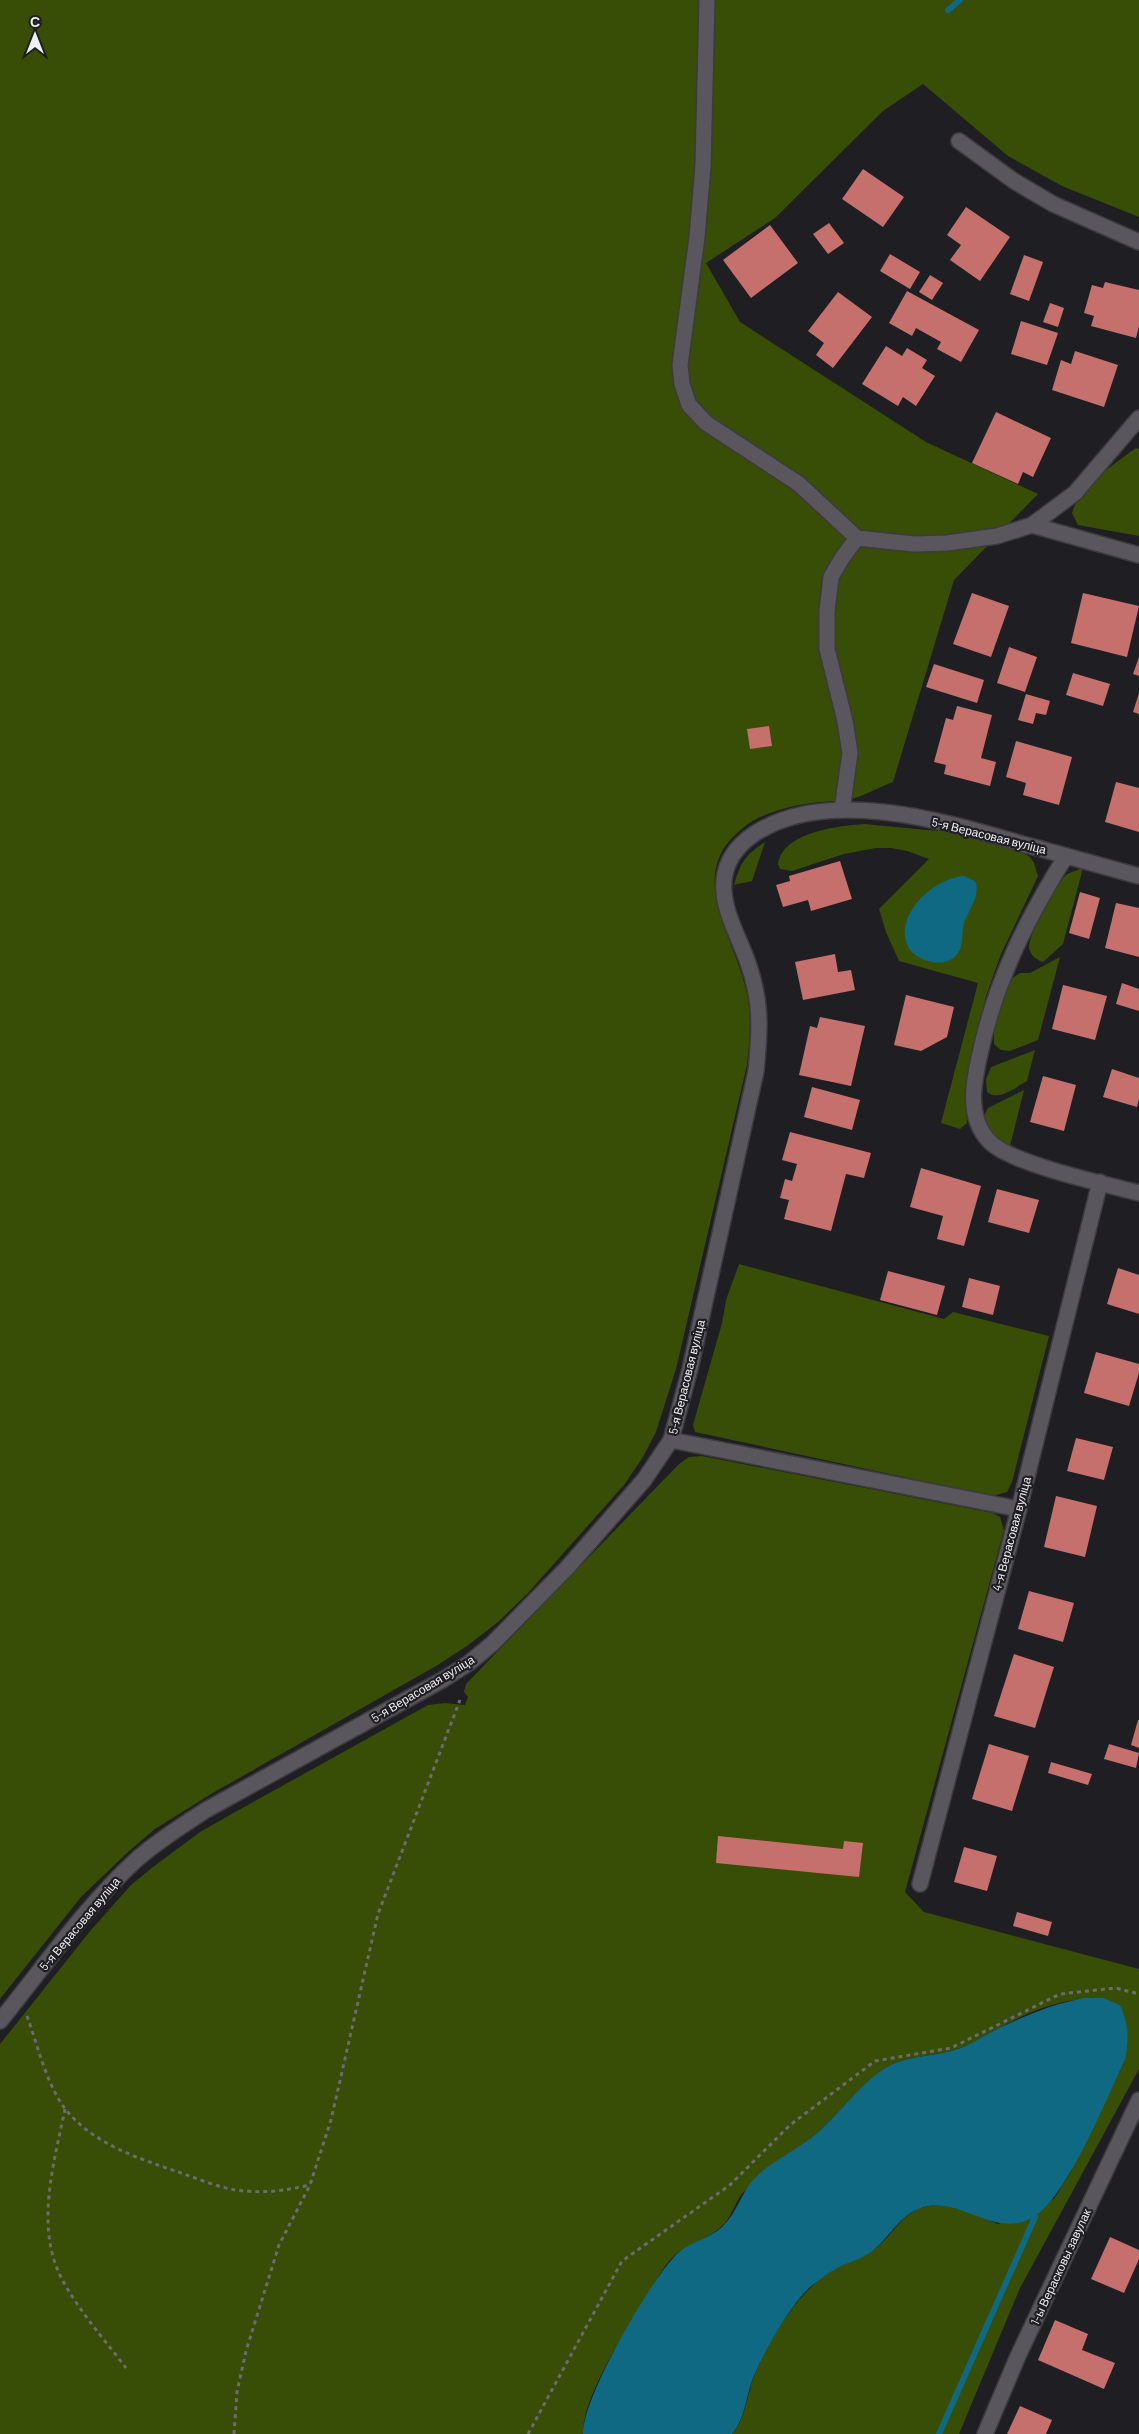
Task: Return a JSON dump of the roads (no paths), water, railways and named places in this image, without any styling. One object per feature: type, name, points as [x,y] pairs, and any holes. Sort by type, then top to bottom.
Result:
[{"type":"street","points":[[707,0],[703,166],[697,237],[680,365],[682,384],[689,405],[706,423],[799,484],[857,538],[914,544],[947,543],[997,536],[1032,525],[1075,493],[1139,418]]},
{"type":"street","points":[[958,141],[1014,181],[1053,204],[1139,242]]},
{"type":"street","points":[[1032,525],[1139,555]]},
{"type":"street","points":[[842,810],[849,769],[848,737],[827,649],[826,611],[832,577],[842,558],[857,538]]},
{"type":"street","name":"5-я Верасовая вуліца","points":[[0,2021],[106,1889],[136,1860],[170,1834],[206,1810],[444,1679],[481,1654],[589,1545],[644,1480],[671,1440],[690,1369],[757,1062],[760,1026],[756,990],[726,904],[724,881],[728,861],[743,842],[766,826],[797,815],[842,810],[877,812],[953,825],[1139,876]]},
{"type":"street","points":[[1066,856],[1027,922],[998,986],[984,1034],[974,1088],[974,1112],[983,1133],[1001,1150],[1022,1160],[1139,1193]]},
{"type":"street","name":"4-я Верасовая вуліца","points":[[920,1884],[1019,1509],[1100,1182]]},
{"type":"street","points":[[671,1440],[1019,1509]]},
{"type":"street","name":"1-ы Верасковы завулак","points":[[985,2434],[1018,2356],[1139,2100]]},
{"type":"water","points":[[964,876],[975,881],[977,886],[975,898],[963,927],[960,950],[953,958],[946,962],[931,962],[923,959],[910,950],[907,944],[905,932],[907,920],[912,909],[930,890],[953,878]]},
{"type":"water","points":[[1084,1998],[1103,1998],[1120,2005],[1127,2032],[1125,2060],[1073,2168],[1048,2205],[1035,2216],[1022,2222],[1008,2224],[995,2222],[943,2206],[929,2206],[910,2213],[876,2248],[868,2254],[831,2272],[801,2296],[785,2318],[753,2378],[740,2421],[732,2434],[583,2434],[586,2417],[605,2369],[649,2291],[679,2252],[710,2235],[727,2222],[753,2180],[760,2173],[817,2133],[863,2086],[888,2067],[905,2060],[957,2049],[1030,2014]]},
{"type":"waterway","points":[[948,10],[960,0]]},
{"type":"waterway","points":[[939,2434],[1035,2217]]}]
